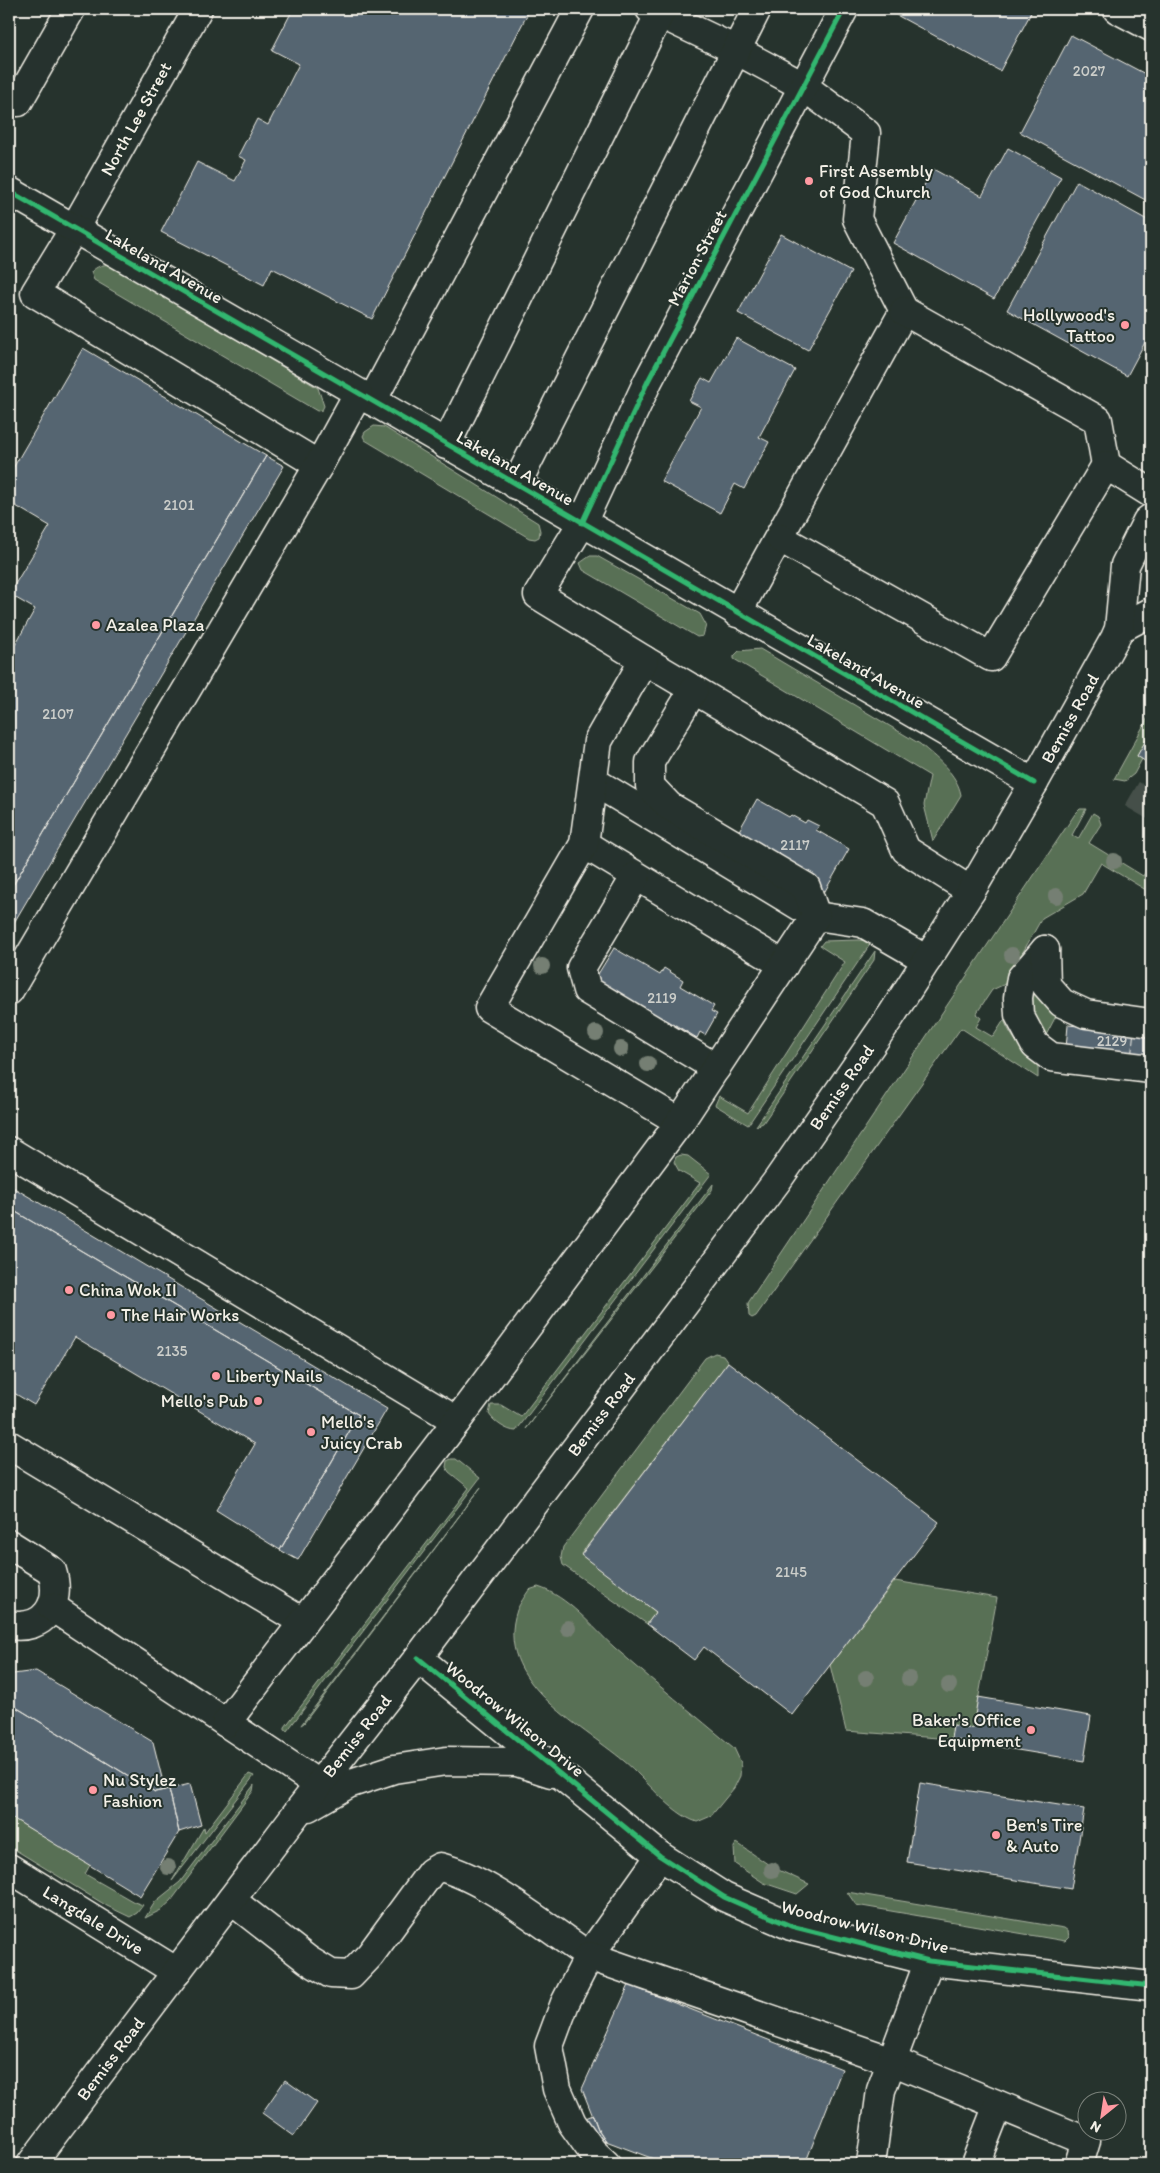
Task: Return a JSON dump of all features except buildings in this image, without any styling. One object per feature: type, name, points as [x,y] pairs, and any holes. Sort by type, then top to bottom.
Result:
[{"type":"main road","points":[[9,102],[18,102],[71,9]]},
{"type":"main road","name":"North Lee Street","points":[[198,9],[74,229],[35,293],[319,465]]},
{"type":"main road","points":[[9,991],[319,465],[365,398],[580,9]]},
{"type":"main road","points":[[516,485],[757,9]]},
{"type":"main road","name":"Marion Street","points":[[644,660],[538,595],[582,523],[648,381],[844,9]]},
{"type":"main road","points":[[1117,9],[1151,27]]},
{"type":"main road","points":[[446,445],[657,10],[803,86],[866,133],[857,219],[904,311],[1098,420],[1106,465],[990,658],[780,538]]},
{"type":"main road","name":"Lakeland Avenue","points":[[9,191],[1034,783]]},
{"type":"main road","points":[[737,613],[904,311]]},
{"type":"main road","points":[[1106,465],[1151,494]]},
{"type":"main road","name":"Bemiss Road","points":[[31,2164],[318,1784],[418,1658],[742,1230],[885,1024],[971,891],[1120,629],[1125,565],[1150,517]]},
{"type":"main road","points":[[1120,629],[1151,612]]},
{"type":"main road","points":[[680,1122],[489,1008],[584,844],[598,741],[644,660],[884,803],[906,850],[971,891]]},
{"type":"main road","points":[[694,689],[650,762],[650,786],[668,806],[806,887],[816,916]]},
{"type":"main road","points":[[593,781],[816,916],[863,923],[927,960]]},
{"type":"main road","points":[[584,844],[784,965]]},
{"type":"main road","points":[[636,876],[581,968],[587,990],[716,1068]]},
{"type":"main road","points":[[226,1723],[457,1421],[680,1122],[816,916]]},
{"type":"main road","points":[[1151,1022],[1086,1014],[1062,1003],[1046,984],[1045,950],[1021,978],[1018,998],[1019,1015],[1035,1045],[1052,1057],[1151,1069]]},
{"type":"main road","points":[[9,1151],[457,1421]]},
{"type":"main road","points":[[9,1445],[303,1622]]},
{"type":"main road","points":[[9,1544],[52,1572],[56,1584],[56,1595],[52,1607],[44,1617],[34,1624],[22,1626],[9,1625]]},
{"type":"main road","points":[[52,1607],[318,1784]]},
{"type":"main road","name":"Woodrow Wilson Drive","points":[[418,1658],[660,1856],[724,1898],[791,1926],[930,1961],[1151,1986]]},
{"type":"main road","points":[[296,1814],[348,1784],[394,1769],[446,1761],[517,1762],[566,1779]]},
{"type":"main road","points":[[606,2164],[592,2151],[572,2123],[558,2089],[549,2046],[565,2003],[589,1956],[660,1856]]},
{"type":"main road","points":[[231,1900],[308,1960],[331,1974],[351,1975],[370,1955],[431,1872],[440,1867],[460,1872],[589,1956],[892,2061],[1086,2141],[1079,2164]]},
{"type":"main road","name":"Langdale Drive","points":[[9,1868],[177,1972]]},
{"type":"main road","points":[[871,2164],[881,2090],[930,1961]]},
{"type":"main road","points":[[975,2164],[998,2105]]},
{"type":"green space","points":[[110,264],[318,388],[324,406],[322,410],[317,411],[94,280],[91,272],[95,268]]},
{"type":"green space","points":[[374,426],[384,427],[538,523],[539,537],[535,539],[529,538],[365,440],[363,436],[365,432]]},
{"type":"green space","points":[[590,556],[597,556],[700,614],[706,625],[703,636],[697,637],[583,570],[580,563]]},
{"type":"green space","points":[[760,649],[920,744],[945,766],[959,787],[961,795],[933,841],[924,805],[930,776],[734,659],[734,656],[739,651]]},
{"type":"green space","points":[[1151,712],[1151,731],[1137,756],[1142,759],[1134,774],[1125,781],[1114,779]]},
{"type":"green space","points":[[1080,809],[1086,809],[1072,835],[1078,839],[1093,813],[1098,816],[1101,824],[1089,843],[1143,876],[1151,863],[1151,893],[1101,863],[1083,894],[1042,918],[1005,984],[992,990],[976,1014],[981,1018],[976,1027],[993,1037],[1004,1020],[1018,1044],[1038,1062],[1038,1078],[961,1028],[756,1316],[752,1318],[749,1316],[748,1303]]},
{"type":"green space","points":[[824,941],[870,941],[871,943],[748,1125],[715,1105],[719,1096],[748,1113],[845,962],[820,946]]},
{"type":"green space","points":[[875,951],[874,960],[763,1123],[756,1126]]},
{"type":"green space","points":[[1031,989],[1057,1014],[1043,1041],[1023,993]]},
{"type":"green space","points":[[681,1155],[688,1156],[711,1174],[516,1431],[501,1426],[489,1414],[491,1405],[501,1405],[521,1417],[700,1183],[679,1171],[674,1162],[676,1157]]},
{"type":"green space","points":[[713,1184],[712,1190],[526,1429]]},
{"type":"green space","points":[[715,1353],[723,1355],[728,1362],[581,1554],[656,1612],[647,1624],[563,1565],[561,1557],[563,1547],[705,1358]]},
{"type":"green space","points":[[456,1459],[480,1478],[287,1731],[285,1730],[285,1727],[469,1488],[449,1472],[446,1467],[447,1461]]},
{"type":"green space","points":[[481,1487],[304,1723],[301,1725]]},
{"type":"green space","points":[[895,1581],[997,1598],[973,1728],[954,1725],[951,1739],[846,1731],[830,1665]]},
{"type":"green space","points":[[538,1587],[549,1591],[569,1605],[615,1648],[734,1748],[741,1763],[740,1776],[734,1788],[711,1816],[697,1822],[677,1811],[624,1761],[564,1716],[529,1679],[517,1658],[513,1635],[518,1607],[529,1590]]},
{"type":"green space","points":[[249,1774],[254,1776],[172,1881],[204,1827],[205,1832]]},
{"type":"green space","points":[[254,1785],[253,1791],[171,1901],[161,1910],[145,1918],[155,1902],[180,1882]]},
{"type":"green space","points":[[9,1816],[90,1865],[85,1874],[134,1902],[143,1905],[137,1913],[130,1917],[107,1906],[9,1846]]},
{"type":"green space","points":[[737,1843],[772,1867],[809,1884],[797,1894],[764,1883],[735,1864],[734,1847]]},
{"type":"green space","points":[[847,1892],[1064,1928],[1068,1931],[1069,1937],[1065,1941],[856,1905]]},
{"type":"tunnel","points":[[1137,813],[1151,789]]},
{"type":"cycle path","points":[[582,523],[648,381],[844,9]]},
{"type":"cycle path","points":[[9,191],[1034,783]]},
{"type":"cycle path","points":[[418,1658],[660,1856],[724,1897],[791,1926],[929,1961],[1151,1986]]},
{"type":"place","name":"First Assembly of God Church","points":[[809,181]]},
{"type":"place","name":"Hollywood's Tattoo","points":[[1125,325]]},
{"type":"place","name":"Azalea Plaza","points":[[96,625]]},
{"type":"place","name":"China Wok II","points":[[69,1290]]},
{"type":"place","name":"The Hair Works","points":[[111,1315]]},
{"type":"place","name":"Liberty Nails","points":[[216,1376]]},
{"type":"place","name":"Mello's Pub","points":[[258,1401]]},
{"type":"place","name":"Mello's Juicy Crab","points":[[311,1432]]},
{"type":"place","name":"Baker's Office Equipment","points":[[1031,1730]]},
{"type":"place","name":"Nu Stylez Fashion","points":[[93,1790]]},
{"type":"place","name":"Ben's Tire & Auto","points":[[996,1835]]}]
